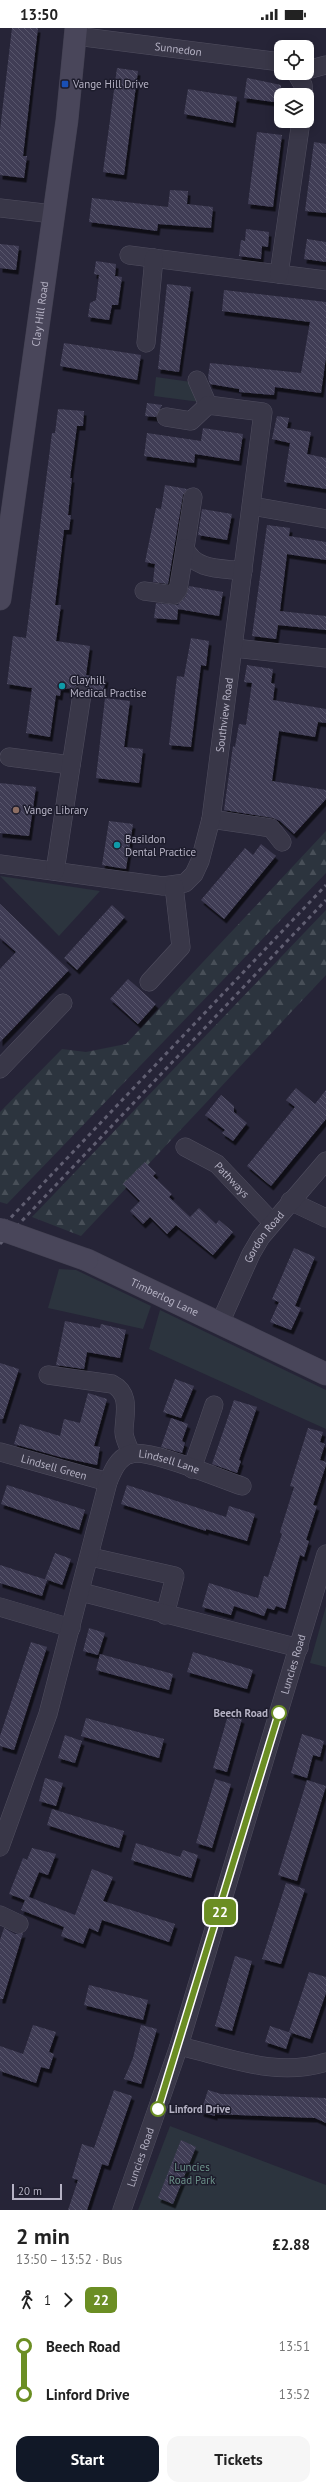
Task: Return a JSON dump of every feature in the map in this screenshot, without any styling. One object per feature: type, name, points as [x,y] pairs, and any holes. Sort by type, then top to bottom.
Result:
[{"type":"street","name":"Sunnedon","points":[[76,32],[124,34],[274,61]]},
{"type":"street","name":"Clay Hill Road","points":[[0,599],[67,120],[76,32]]},
{"type":"street","points":[[314,68],[326,65]]},
{"type":"street","points":[[279,274],[300,128]]},
{"type":"street","points":[[0,208],[53,214]]},
{"type":"street","points":[[129,255],[326,280]]},
{"type":"street","points":[[146,343],[154,258]]},
{"type":"street","points":[[166,417],[191,421],[208,405],[196,380]]},
{"type":"street","name":"Southview Road","points":[[174,886],[185,883],[194,874],[200,861],[210,819],[234,648],[263,412],[208,405]]},
{"type":"street","points":[[144,591],[174,595],[178,590],[193,497]]},
{"type":"street","points":[[252,506],[326,519]]},
{"type":"street","points":[[185,548],[193,562],[200,566],[243,571]]},
{"type":"street","points":[[234,648],[326,658]]},
{"type":"street","points":[[55,871],[82,694]]},
{"type":"street","points":[[9,757],[71,766]]},
{"type":"street","points":[[210,819],[271,828],[282,842]]},
{"type":"street","points":[[0,864],[153,885],[174,886],[181,947],[150,982]]},
{"type":"street","points":[[0,1069],[63,1003]]},
{"type":"street","name":"Pathways","points":[[185,1147],[217,1164],[272,1222]]},
{"type":"street","name":"Gordon Road","points":[[220,1323],[251,1254],[272,1222],[326,1161]]},
{"type":"street","points":[[290,1202],[326,1218]]},
{"type":"street","name":"Timberlog Lane","points":[[0,1230],[87,1260],[326,1374]]},
{"type":"street","points":[[48,1375],[118,1387],[123,1393],[126,1403],[124,1434],[131,1454]]},
{"type":"street","points":[[192,1469],[214,1405]]},
{"type":"street","name":"Lindsell Green","points":[[0,1452],[108,1482]]},
{"type":"street","name":"Lindsell Lane","points":[[108,1482],[118,1462],[131,1454],[155,1456],[242,1486]]},
{"type":"street","points":[[0,1847],[3,1828],[48,1714],[91,1557],[108,1482]]},
{"type":"street","name":"Luncies Road","points":[[122,2210],[179,2046],[326,1554]]},
{"type":"street","points":[[91,1557],[175,1576],[165,1615]]},
{"type":"street","points":[[81,1592],[165,1615],[299,1648]]},
{"type":"street","points":[[0,1607],[72,1628]]},
{"type":"street","points":[[0,1915],[19,1924]]},
{"type":"street","points":[[179,2046],[279,2069],[307,2068],[326,2062]]},
{"type":"green space","points":[[156,377],[191,382],[200,402],[154,396]]},
{"type":"green space","points":[[326,831],[326,873],[7,1204],[0,1202],[0,1112],[62,1049],[86,1052],[126,1044]]},
{"type":"green space","points":[[0,876],[100,891],[59,936]]},
{"type":"green space","points":[[326,910],[326,975],[81,1236],[32,1217]]},
{"type":"green space","points":[[59,1269],[76,1270],[151,1306],[143,1329],[48,1308]]},
{"type":"green space","points":[[160,1310],[326,1390],[326,1429],[149,1349]]},
{"type":"green space","points":[[326,1606],[326,1667],[310,1663]]},
{"type":"green space","name":"Luncies Road Park","points":[[170,2126],[326,2185],[326,2210],[138,2210]]},
{"type":"building","points":[[12,28],[38,28],[23,156],[27,156],[24,178],[0,175],[0,130]]},
{"type":"building","points":[[117,68],[138,71],[124,175],[103,172]]},
{"type":"building","points":[[247,78],[281,85],[281,88],[274,88],[274,102],[244,98]]},
{"type":"building","points":[[188,89],[237,97],[233,123],[184,114]]},
{"type":"building","points":[[257,132],[282,135],[273,207],[248,204]]},
{"type":"building","points":[[314,142],[326,144],[326,213],[305,211]]},
{"type":"building","points":[[170,190],[188,191],[187,204],[213,207],[211,228],[158,224],[157,231],[89,222],[92,198],[168,207]]},
{"type":"building","points":[[246,229],[269,232],[268,247],[262,246],[261,259],[239,256],[241,240],[245,241]]},
{"type":"building","points":[[307,239],[326,242],[326,262],[304,259]]},
{"type":"building","points":[[0,244],[19,246],[16,270],[0,268]]},
{"type":"building","points":[[96,261],[116,264],[115,276],[122,277],[118,305],[112,305],[109,320],[88,317],[90,303],[96,300],[99,275],[94,274]]},
{"type":"building","points":[[167,284],[191,287],[179,372],[158,369]]},
{"type":"building","points":[[224,290],[326,302],[326,357],[321,393],[275,387],[274,395],[239,392],[239,389],[210,384],[208,378],[210,363],[301,373],[310,322],[222,311]]},
{"type":"building","points":[[64,343],[141,355],[137,380],[60,366]]},
{"type":"building","points":[[147,403],[162,405],[156,417],[145,416]]},
{"type":"building","points":[[58,409],[84,411],[83,426],[77,426],[70,478],[72,478],[68,515],[71,515],[69,530],[64,530],[55,605],[61,605],[56,641],[90,646],[86,675],[106,678],[103,693],[92,692],[89,686],[83,684],[78,684],[73,689],[61,688],[60,696],[56,695],[50,737],[26,733],[32,688],[7,684],[13,636],[26,638],[52,433],[55,433]]},
{"type":"building","points":[[277,416],[289,418],[287,428],[311,432],[307,454],[326,458],[326,489],[284,482],[290,443],[272,439]]},
{"type":"building","points":[[203,428],[243,434],[239,461],[195,454],[194,463],[144,456],[147,433],[201,441]]},
{"type":"building","points":[[165,485],[187,489],[183,495],[168,584],[153,582],[155,564],[145,562],[156,508],[161,509]]},
{"type":"building","points":[[202,509],[232,514],[227,540],[198,535]]},
{"type":"building","points":[[267,525],[290,528],[289,536],[326,542],[326,560],[287,554],[280,611],[326,616],[326,630],[278,625],[276,639],[252,636]]},
{"type":"building","points":[[189,586],[223,592],[219,616],[178,609],[177,620],[154,618],[156,603],[178,605],[186,596]]},
{"type":"building","points":[[191,638],[209,641],[206,666],[201,665],[191,747],[169,745],[177,676],[184,677]]},
{"type":"building","points":[[247,665],[273,669],[271,683],[275,684],[273,700],[326,709],[326,723],[318,722],[315,737],[279,731],[272,781],[326,790],[326,799],[294,834],[280,821],[273,818],[224,810],[233,746],[235,747],[239,724],[246,725],[252,683],[244,682]]},
{"type":"building","points":[[105,698],[130,701],[124,747],[143,749],[139,783],[96,778]]},
{"type":"building","name":"Vange Library","points":[[0,783],[36,787],[29,836],[0,833]]},
{"type":"building","name":"Basildon Dental Practice","points":[[109,821],[133,824],[126,869],[102,865]]},
{"type":"building","points":[[261,844],[276,856],[224,919],[201,900],[245,848],[253,855]]},
{"type":"building","points":[[0,904],[69,970],[0,1042],[0,969],[16,952],[0,938]]},
{"type":"building","points":[[112,905],[125,917],[77,970],[64,958]]},
{"type":"building","points":[[128,979],[156,1004],[138,1024],[110,999]]},
{"type":"building","points":[[296,1088],[315,1104],[326,1090],[326,1119],[271,1186],[247,1166],[295,1107],[286,1100]]},
{"type":"building","points":[[221,1095],[234,1106],[234,1112],[247,1123],[233,1141],[222,1133],[225,1130],[205,1115]]},
{"type":"building","points":[[145,1162],[156,1173],[153,1176],[172,1194],[169,1197],[190,1217],[199,1208],[216,1224],[219,1220],[233,1232],[213,1255],[176,1225],[167,1234],[150,1217],[143,1224],[130,1211],[140,1201],[123,1184]]},
{"type":"building","points":[[294,1248],[315,1257],[295,1306],[301,1308],[291,1330],[270,1322],[279,1302],[272,1299]]},
{"type":"building","points":[[65,1321],[100,1328],[101,1324],[126,1330],[120,1358],[87,1352],[84,1369],[56,1365]]},
{"type":"building","points":[[0,1363],[19,1369],[3,1419],[0,1419]]},
{"type":"building","points":[[175,1379],[194,1386],[181,1418],[163,1412]]},
{"type":"building","points":[[88,1393],[107,1399],[94,1446],[100,1447],[97,1465],[60,1457],[14,1444],[20,1424],[60,1436],[64,1419],[80,1423]]},
{"type":"building","points":[[234,1400],[257,1407],[239,1460],[241,1461],[237,1473],[212,1464]]},
{"type":"building","points":[[171,1418],[188,1424],[182,1441],[185,1443],[182,1453],[161,1447]]},
{"type":"building","points":[[308,1428],[323,1432],[320,1442],[325,1444],[320,1460],[326,1462],[326,1465],[313,1505],[317,1506],[306,1540],[309,1541],[304,1557],[300,1555],[285,1609],[276,1606],[274,1610],[267,1608],[264,1616],[234,1606],[231,1615],[202,1607],[209,1583],[258,1598],[264,1576],[268,1577],[282,1534],[280,1532],[294,1487],[290,1486]]},
{"type":"building","points":[[7,1485],[85,1510],[79,1530],[1,1504]]},
{"type":"building","points":[[127,1485],[226,1517],[229,1506],[255,1514],[247,1541],[206,1529],[206,1531],[121,1504]]},
{"type":"building","points":[[55,1553],[71,1559],[62,1585],[45,1579]]},
{"type":"building","points":[[0,1565],[47,1580],[42,1596],[0,1583]]},
{"type":"building","points":[[89,1628],[105,1633],[98,1655],[83,1651]]},
{"type":"building","points":[[31,1642],[47,1647],[14,1750],[0,1746],[0,1736]]},
{"type":"building","points":[[193,1652],[253,1670],[247,1689],[187,1672]]},
{"type":"building","points":[[100,1654],[173,1674],[169,1690],[96,1670]]},
{"type":"building","points":[[228,1715],[242,1719],[227,1772],[213,1768]]},
{"type":"building","points":[[86,1718],[164,1739],[159,1758],[81,1736]]},
{"type":"building","points":[[302,1734],[324,1741],[320,1757],[313,1755],[307,1778],[291,1773]]},
{"type":"building","points":[[65,1735],[82,1741],[75,1763],[58,1758]]},
{"type":"building","points":[[45,1778],[63,1783],[56,1806],[39,1801]]},
{"type":"building","points":[[215,1779],[231,1784],[212,1848],[196,1843]]},
{"type":"building","points":[[307,1780],[326,1786],[297,1881],[278,1875]]},
{"type":"building","points":[[52,1809],[124,1831],[119,1848],[47,1825]]},
{"type":"building","points":[[136,1843],[180,1857],[183,1850],[198,1855],[191,1878],[131,1860]]},
{"type":"building","points":[[32,1848],[56,1854],[48,1875],[39,1872],[29,1897],[75,1915],[92,1869],[113,1877],[103,1901],[175,1924],[169,1942],[102,1920],[98,1932],[89,1928],[83,1944],[61,1936],[64,1927],[21,1910],[25,1900],[9,1894],[23,1858],[27,1860]]},
{"type":"building","points":[[286,1883],[305,1889],[281,1964],[262,1959]]},
{"type":"building","points":[[4,1928],[15,1934],[23,1933],[3,1999],[0,1999],[0,1940]]},
{"type":"building","points":[[235,1956],[252,1961],[232,2031],[215,2026]]},
{"type":"building","points":[[309,1972],[326,1977],[326,1993],[310,2039],[289,2032]]},
{"type":"building","points":[[89,1985],[148,2000],[143,2020],[84,2005]]},
{"type":"building","points":[[33,2025],[56,2032],[49,2052],[54,2054],[49,2069],[41,2067],[36,2083],[0,2071],[0,2046],[23,2054]]},
{"type":"building","points":[[141,2025],[157,2029],[141,2084],[124,2079],[133,2058]]},
{"type":"building","points":[[270,2026],[291,2033],[286,2049],[265,2042]]},
{"type":"building","points":[[114,2090],[132,2096],[108,2166],[102,2164],[87,2210],[68,2210],[78,2180],[72,2178],[82,2144],[94,2148]]},
{"type":"building","points":[[208,2090],[221,2094],[326,2098],[326,2123],[315,2118],[215,2114],[215,2116],[201,2112]]},
{"type":"building","points":[[181,2140],[196,2147],[173,2204],[158,2198]]},
{"type":"railway","points":[[0,1229],[326,885]]},
{"type":"railway","points":[[0,1244],[326,900]]},
{"type":"bus line","name":"22","points":[[158,2109],[179,2046],[245,1831],[279,1713]]},
{"type":"place","name":"Vange Hill Drive","points":[[65,84]]},
{"type":"place","name":"Clayhill Medical Practise","points":[[62,686]]},
{"type":"place","name":"Vange Library","points":[[16,810]]},
{"type":"place","name":"Basildon Dental Practice","points":[[117,845]]},
{"type":"place","name":"Beech Road","points":[[279,1713]]},
{"type":"place","name":"Linford Drive","points":[[158,2109]]}]
